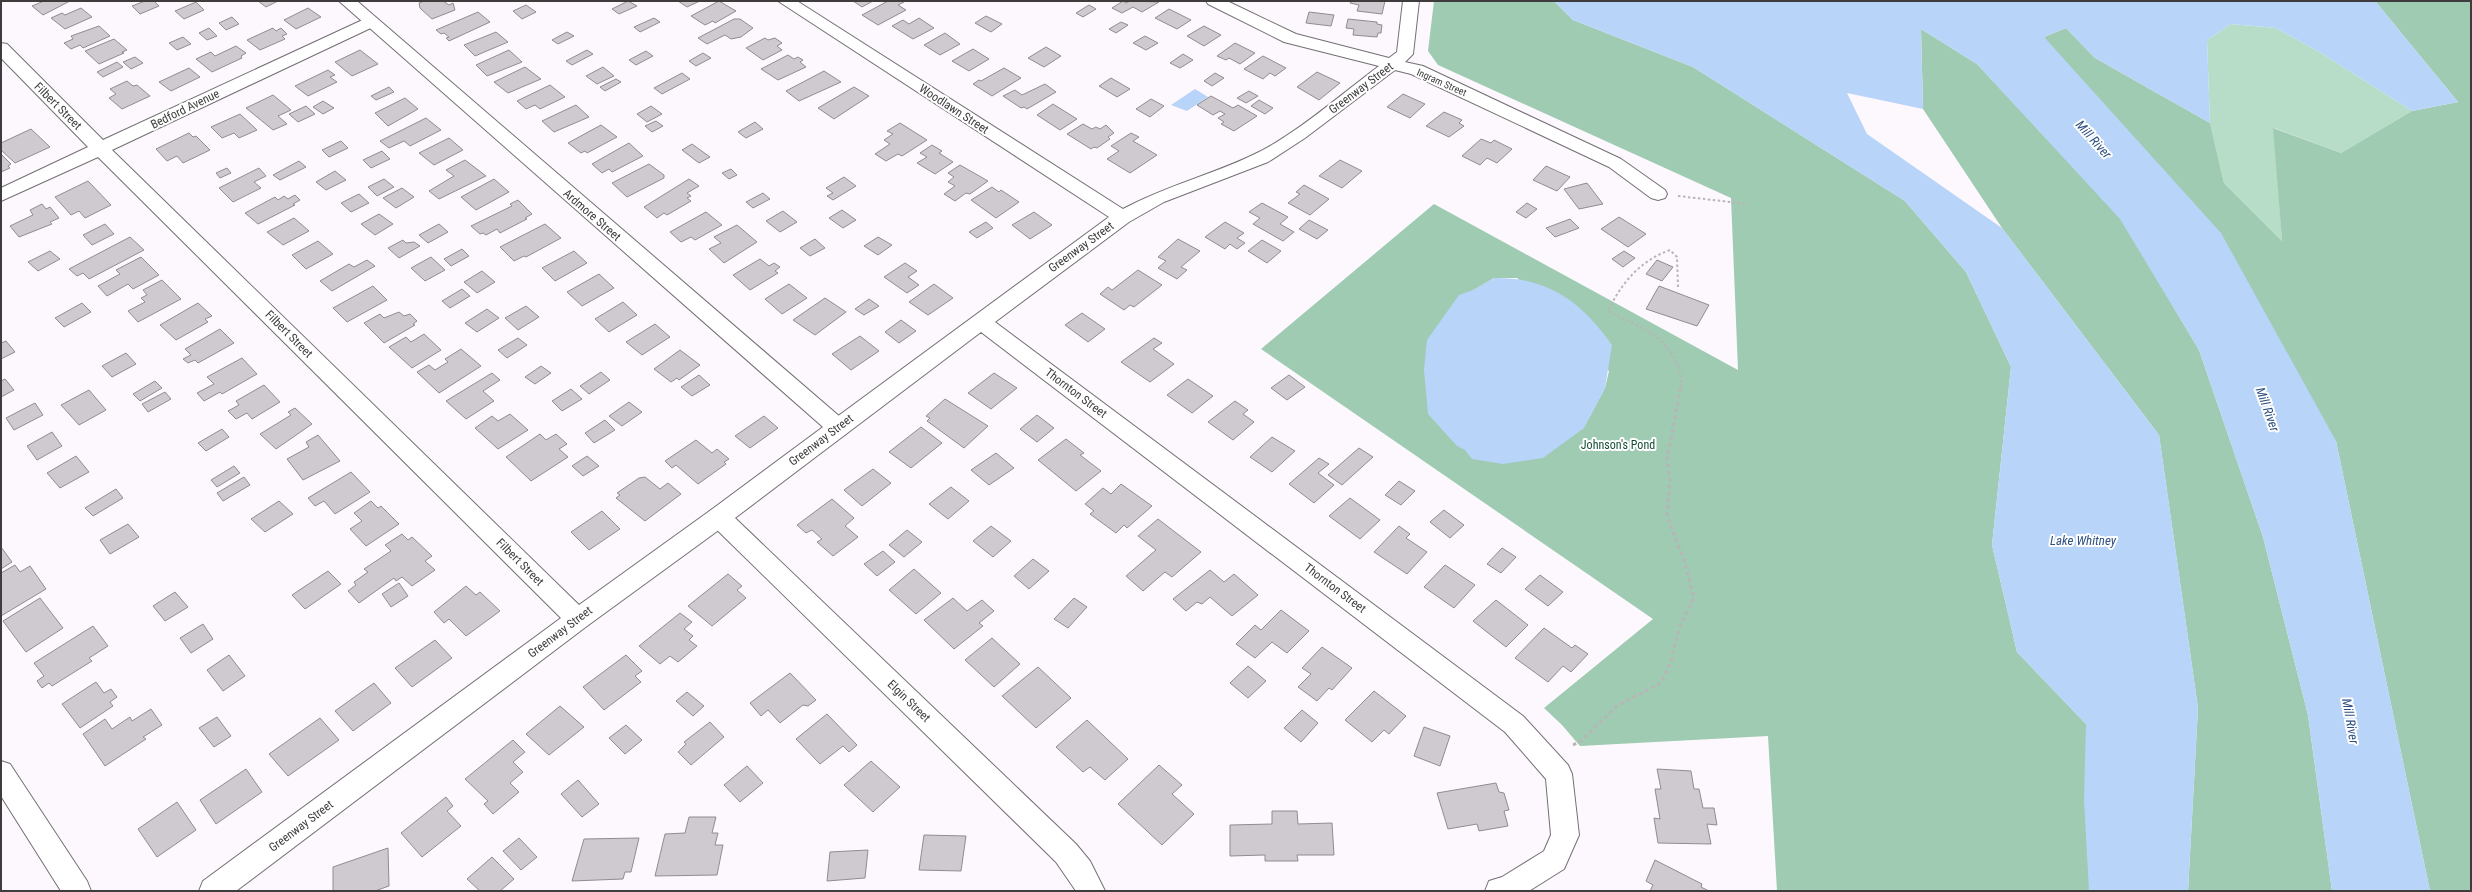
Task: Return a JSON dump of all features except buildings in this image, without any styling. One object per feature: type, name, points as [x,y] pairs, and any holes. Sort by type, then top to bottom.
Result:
[{"type":"street","name":"Ardmore Street","points":[[347,1],[369,22],[838,428]]},
{"type":"street","name":"Woodlawn Street","points":[[786,1],[1122,217]]},
{"type":"street","name":"Ingram Street","points":[[1214,1],[1290,38],[1417,70],[1615,163],[1658,194]]},
{"type":"street","name":"Greenway Street","points":[[213,891],[1122,217],[1157,198],[1262,158],[1299,134],[1394,64],[1405,54],[1411,1]]},
{"type":"street","name":"Bedford Avenue","points":[[1,195],[369,22]]},
{"type":"street","name":"Filbert Street","points":[[1,48],[101,149],[578,619]]},
{"type":"street","name":"Thornton Street","points":[[980,321],[1514,724],[1559,774],[1565,835],[1554,860],[1506,890],[1498,891]]},
{"type":"street","name":"Elgin Street","points":[[719,517],[1066,853],[1080,870],[1091,891]]},
{"type":"street","points":[[1,773],[77,891]]},
{"type":"path","points":[[1658,194],[1748,204]]},
{"type":"path","points":[[1573,745],[1581,741],[1618,705],[1661,683],[1670,664],[1680,626],[1694,598],[1684,560],[1666,516],[1670,480],[1667,460],[1682,379],[1674,359],[1660,340],[1608,311],[1615,295],[1624,284],[1648,259],[1657,254],[1670,250],[1677,257],[1678,287]]},
{"type":"green space","points":[[1434,1],[1554,1],[1573,20],[1693,67],[1905,201],[1966,272],[2011,367],[1992,545],[2017,652],[2086,724],[2090,891],[1777,891],[1768,736],[1580,746],[1562,725],[1544,708],[1653,619],[1261,349],[1434,204],[1738,370],[1731,198],[1438,65],[1428,51]],"holes":[[[1494,278],[1517,278],[1609,371],[1605,388],[1589,418],[1472,291]]]},
{"type":"green space","points":[[2375,1],[2471,1],[2471,891],[2430,891],[2336,441],[2044,37],[2066,28],[2095,58],[2210,123],[2224,183],[2282,241],[2273,128],[2341,153],[2412,111],[2458,102]]},
{"type":"green space","points":[[2231,24],[2276,28],[2321,53],[2412,111],[2341,153],[2274,128],[2282,241],[2224,183],[2210,123],[2207,40]]},
{"type":"green space","points":[[1921,29],[1977,64],[2121,219],[2199,350],[2263,537],[2308,715],[2332,891],[2188,891],[2198,708],[2159,435],[2002,228],[1923,109]]},
{"type":"water","name":"Lake Whitney","points":[[1554,1],[2375,1],[2458,102],[2412,111],[2321,53],[2276,28],[2231,24],[2207,40],[2210,123],[2095,58],[2066,28],[2044,37],[2221,233],[2336,441],[2430,891],[2332,891],[2308,715],[2263,537],[2199,350],[2120,219],[1977,64],[1921,29],[1923,109],[1847,93],[1867,134],[2002,228],[2159,435],[2198,708],[2188,891],[2089,891],[2084,800],[2086,724],[2017,652],[1992,545],[2011,367],[1966,272],[1905,201],[1693,67],[1573,20]]},
{"type":"water","points":[[1195,89],[1208,97],[1187,111],[1171,105]]},
{"type":"water","name":"Johnson's Pond","points":[[1494,278],[1531,282],[1547,287],[1562,295],[1588,316],[1612,345],[1605,388],[1584,428],[1543,458],[1503,464],[1472,459],[1465,450],[1457,446],[1428,414],[1424,370],[1427,340],[1459,295],[1473,290]]},
{"type":"water label","name":"Mill River","points":[[2094,139]]},
{"type":"water label","name":"Mill River","points":[[2268,409]]},
{"type":"water label","name":"Mill River","points":[[2351,721]]}]
